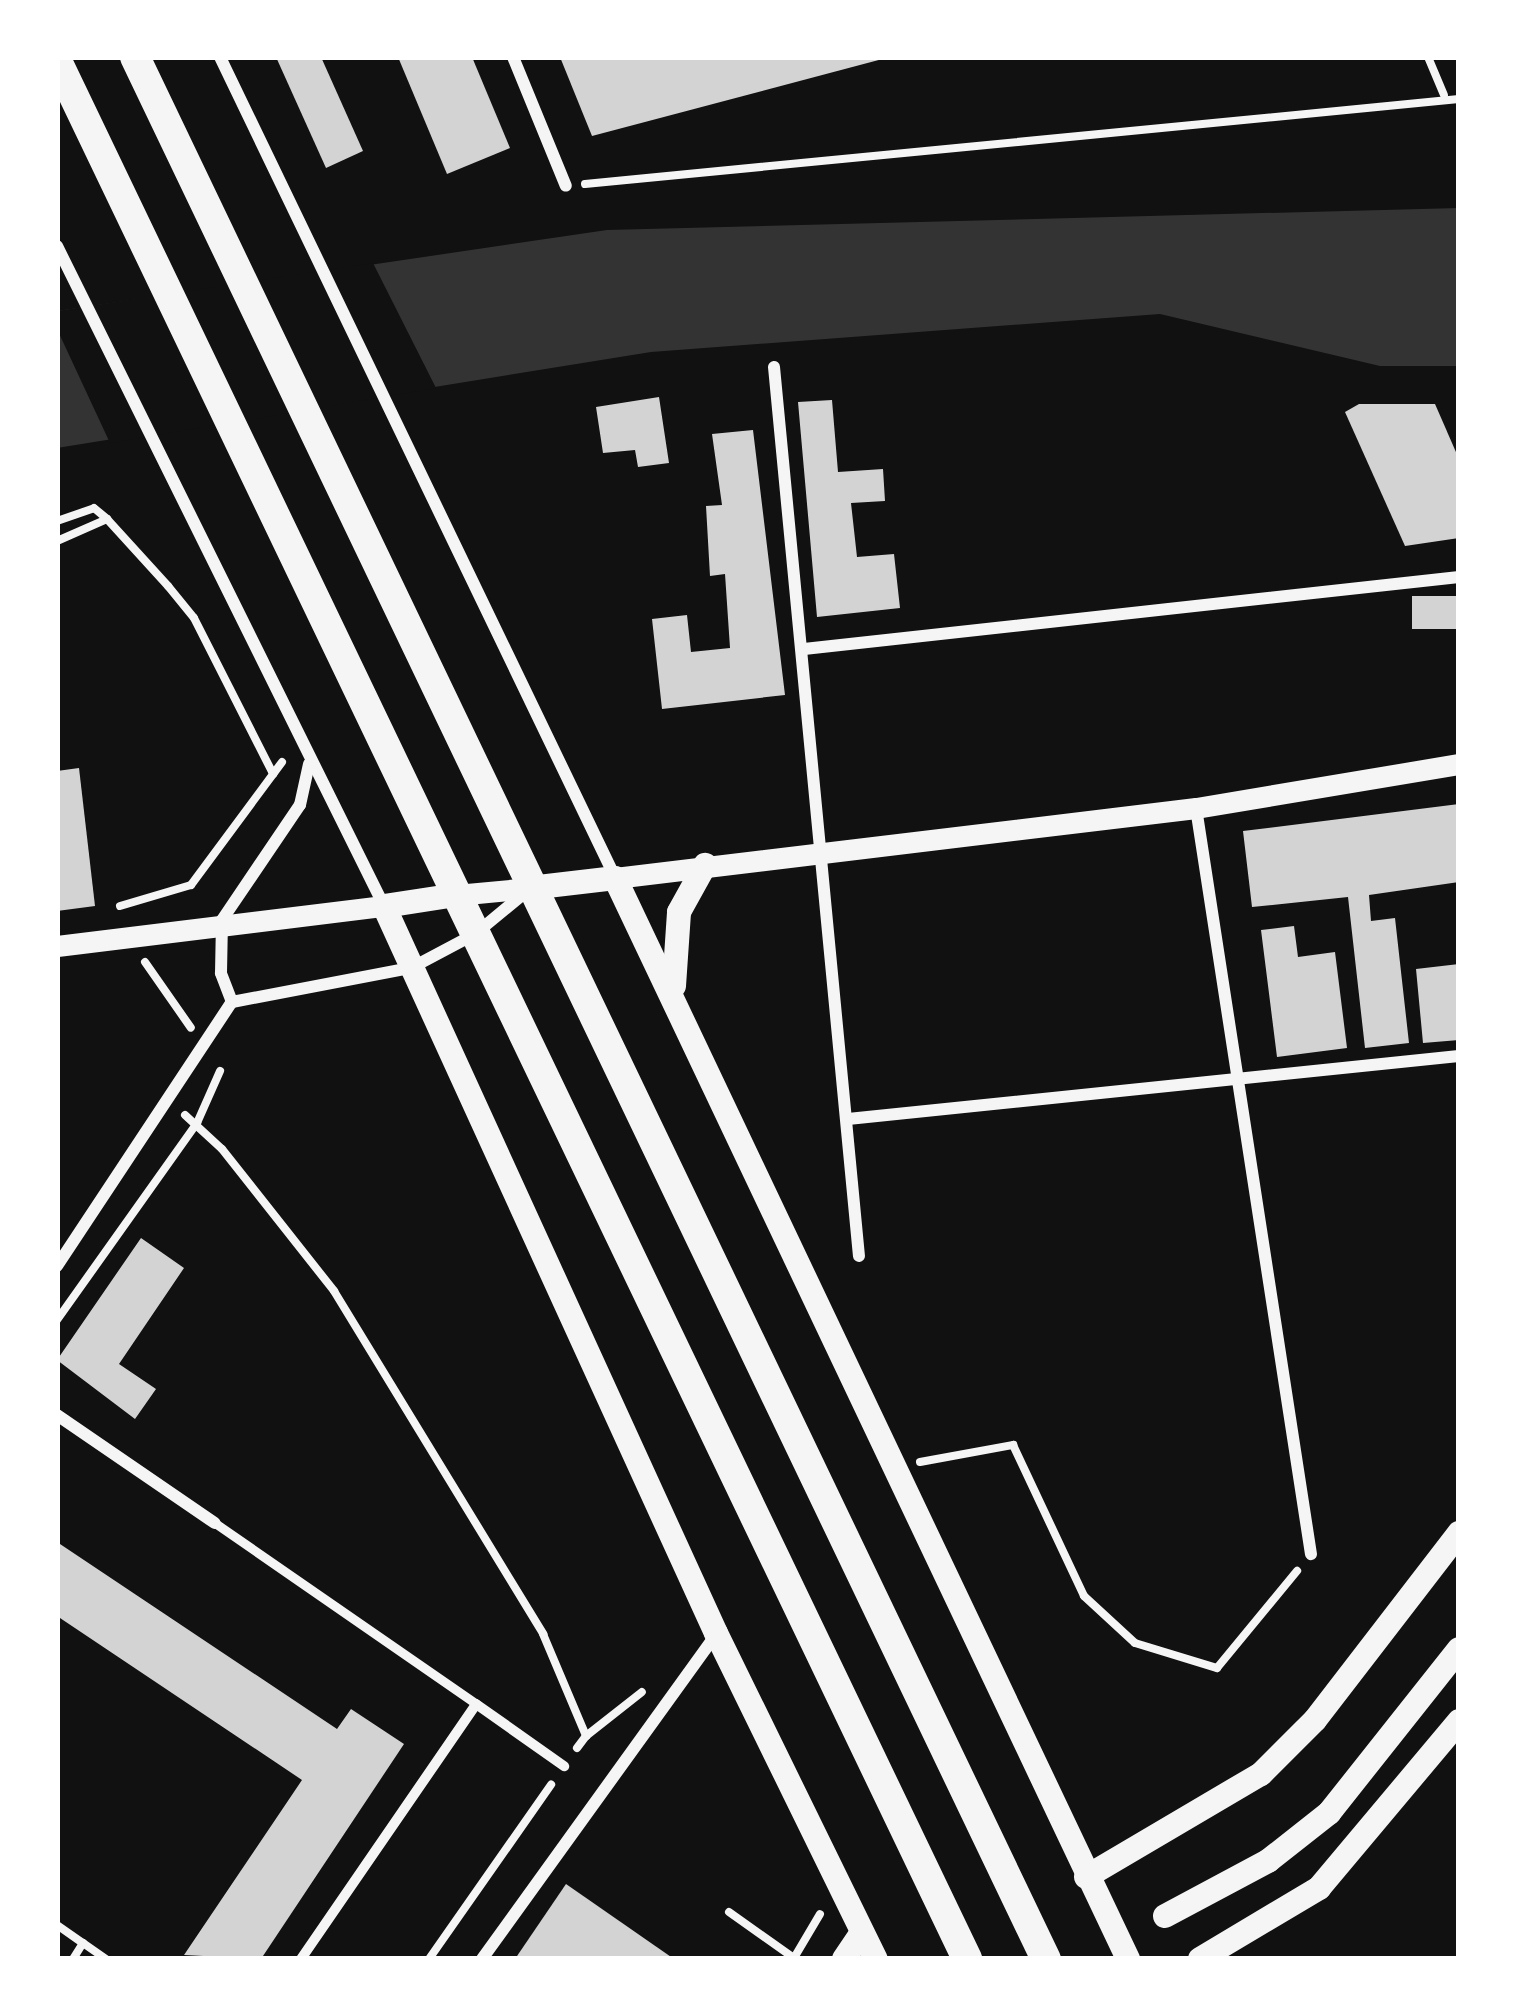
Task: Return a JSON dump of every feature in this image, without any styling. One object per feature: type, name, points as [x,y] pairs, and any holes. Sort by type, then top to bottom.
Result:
[{"type":"main road","points":[[135,57],[1046,1959]]},
{"type":"main road","points":[[57,61],[968,1959]]},
{"type":"main road","points":[[676,1006],[674,932],[705,865]]},
{"type":"main road","points":[[530,888],[615,878],[1128,1959]]},
{"type":"main road","points":[[456,895],[384,906],[716,1633],[876,1959]]},
{"type":"main road","points":[[1086,1876],[1262,1774],[1315,1720],[1459,1533]]},
{"type":"main road","points":[[1165,1916],[1268,1861],[1329,1813],[1459,1649]]},
{"type":"main road","points":[[1200,1959],[1319,1888],[1459,1720]]},
{"type":"main road","points":[[940,1902],[947,1959]]},
{"type":"main road","points":[[844,1959],[862,1932]]},
{"type":"street","points":[[220,57],[425,494],[615,878],[1196,808],[1459,764]]},
{"type":"street","points":[[512,57],[566,186]]},
{"type":"street","points":[[57,246],[211,567],[384,906],[223,920],[57,946]]},
{"type":"street","points":[[774,367],[859,1256]]},
{"type":"street","points":[[804,649],[1459,577]]},
{"type":"street","points":[[232,1002],[221,973],[223,920],[300,805],[310,763]]},
{"type":"street","points":[[1196,808],[1311,1554]]},
{"type":"street","points":[[456,895],[530,888]]},
{"type":"street","points":[[57,1266],[169,1104],[232,1002],[411,968],[475,934],[530,888]]},
{"type":"street","points":[[848,1119],[1459,1056]]},
{"type":"street","points":[[57,1415],[215,1523]]},
{"type":"street","points":[[482,1959],[716,1633]]},
{"type":"street","points":[[301,1959],[476,1704],[564,1766]]},
{"type":"lane","points":[[215,1523],[476,1704]]},
{"type":"path","points":[[1428,57],[1444,94]]},
{"type":"path","points":[[566,186],[1444,94],[1459,99]]},
{"type":"path","points":[[57,521],[94,508],[188,607],[273,774]]},
{"type":"path","points":[[57,541],[106,520]]},
{"type":"path","points":[[57,1320],[197,1123],[228,1058],[172,1011],[135,934],[133,902],[191,885],[282,762]]},
{"type":"path","points":[[169,1104],[197,1123],[334,1291],[543,1634],[586,1736]]},
{"type":"path","points":[[913,1463],[1013,1445],[1084,1595],[1135,1643],[1217,1668],[1311,1554]]},
{"type":"path","points":[[429,1959],[586,1736],[642,1692]]},
{"type":"path","points":[[729,1912],[794,1958],[826,1905]]},
{"type":"path","points":[[57,1925],[106,1959]]},
{"type":"path","points":[[73,1959],[83,1943]]},
{"type":"shaded area","points":[[1459,208],[1459,366],[1380,366],[1160,314],[651,352],[57,448],[57,311],[607,230]]},
{"type":"pier","points":[[373,263],[436,388],[110,443],[57,329],[57,311]]},
{"type":"building","points":[[276,57],[321,57],[363,151],[326,168]]},
{"type":"building","points":[[398,57],[472,57],[510,148],[447,174]]},
{"type":"building","points":[[560,57],[890,57],[592,136]]},
{"type":"building","points":[[659,397],[669,463],[638,467],[635,450],[603,453],[596,407]]},
{"type":"building","points":[[832,400],[838,472],[883,469],[885,501],[851,503],[857,557],[894,554],[900,608],[817,617],[798,402]]},
{"type":"building","points":[[1359,404],[1435,404],[1459,459],[1459,538],[1405,546],[1345,412]]},
{"type":"building","points":[[753,430],[785,695],[662,709],[652,619],[687,615],[691,652],[730,648],[725,574],[710,576],[706,506],[722,505],[712,434]]},
{"type":"building","points":[[1412,596],[1459,596],[1459,629],[1412,629]]},
{"type":"building","points":[[79,768],[95,906],[57,911],[57,771]]},
{"type":"building","points":[[1459,804],[1459,882],[1369,895],[1371,921],[1395,918],[1409,1043],[1365,1048],[1348,897],[1252,907],[1243,831]]},
{"type":"building","points":[[1294,926],[1298,957],[1335,952],[1347,1048],[1277,1057],[1261,930]]},
{"type":"building","points":[[1459,964],[1459,1040],[1423,1043],[1416,969]]},
{"type":"building","points":[[141,1238],[184,1268],[119,1364],[156,1389],[135,1419],[57,1360]]},
{"type":"building","points":[[57,1542],[337,1729],[351,1709],[404,1744],[261,1959],[184,1955],[302,1780],[57,1616]]},
{"type":"building","points":[[566,1884],[674,1959],[515,1959]]}]
